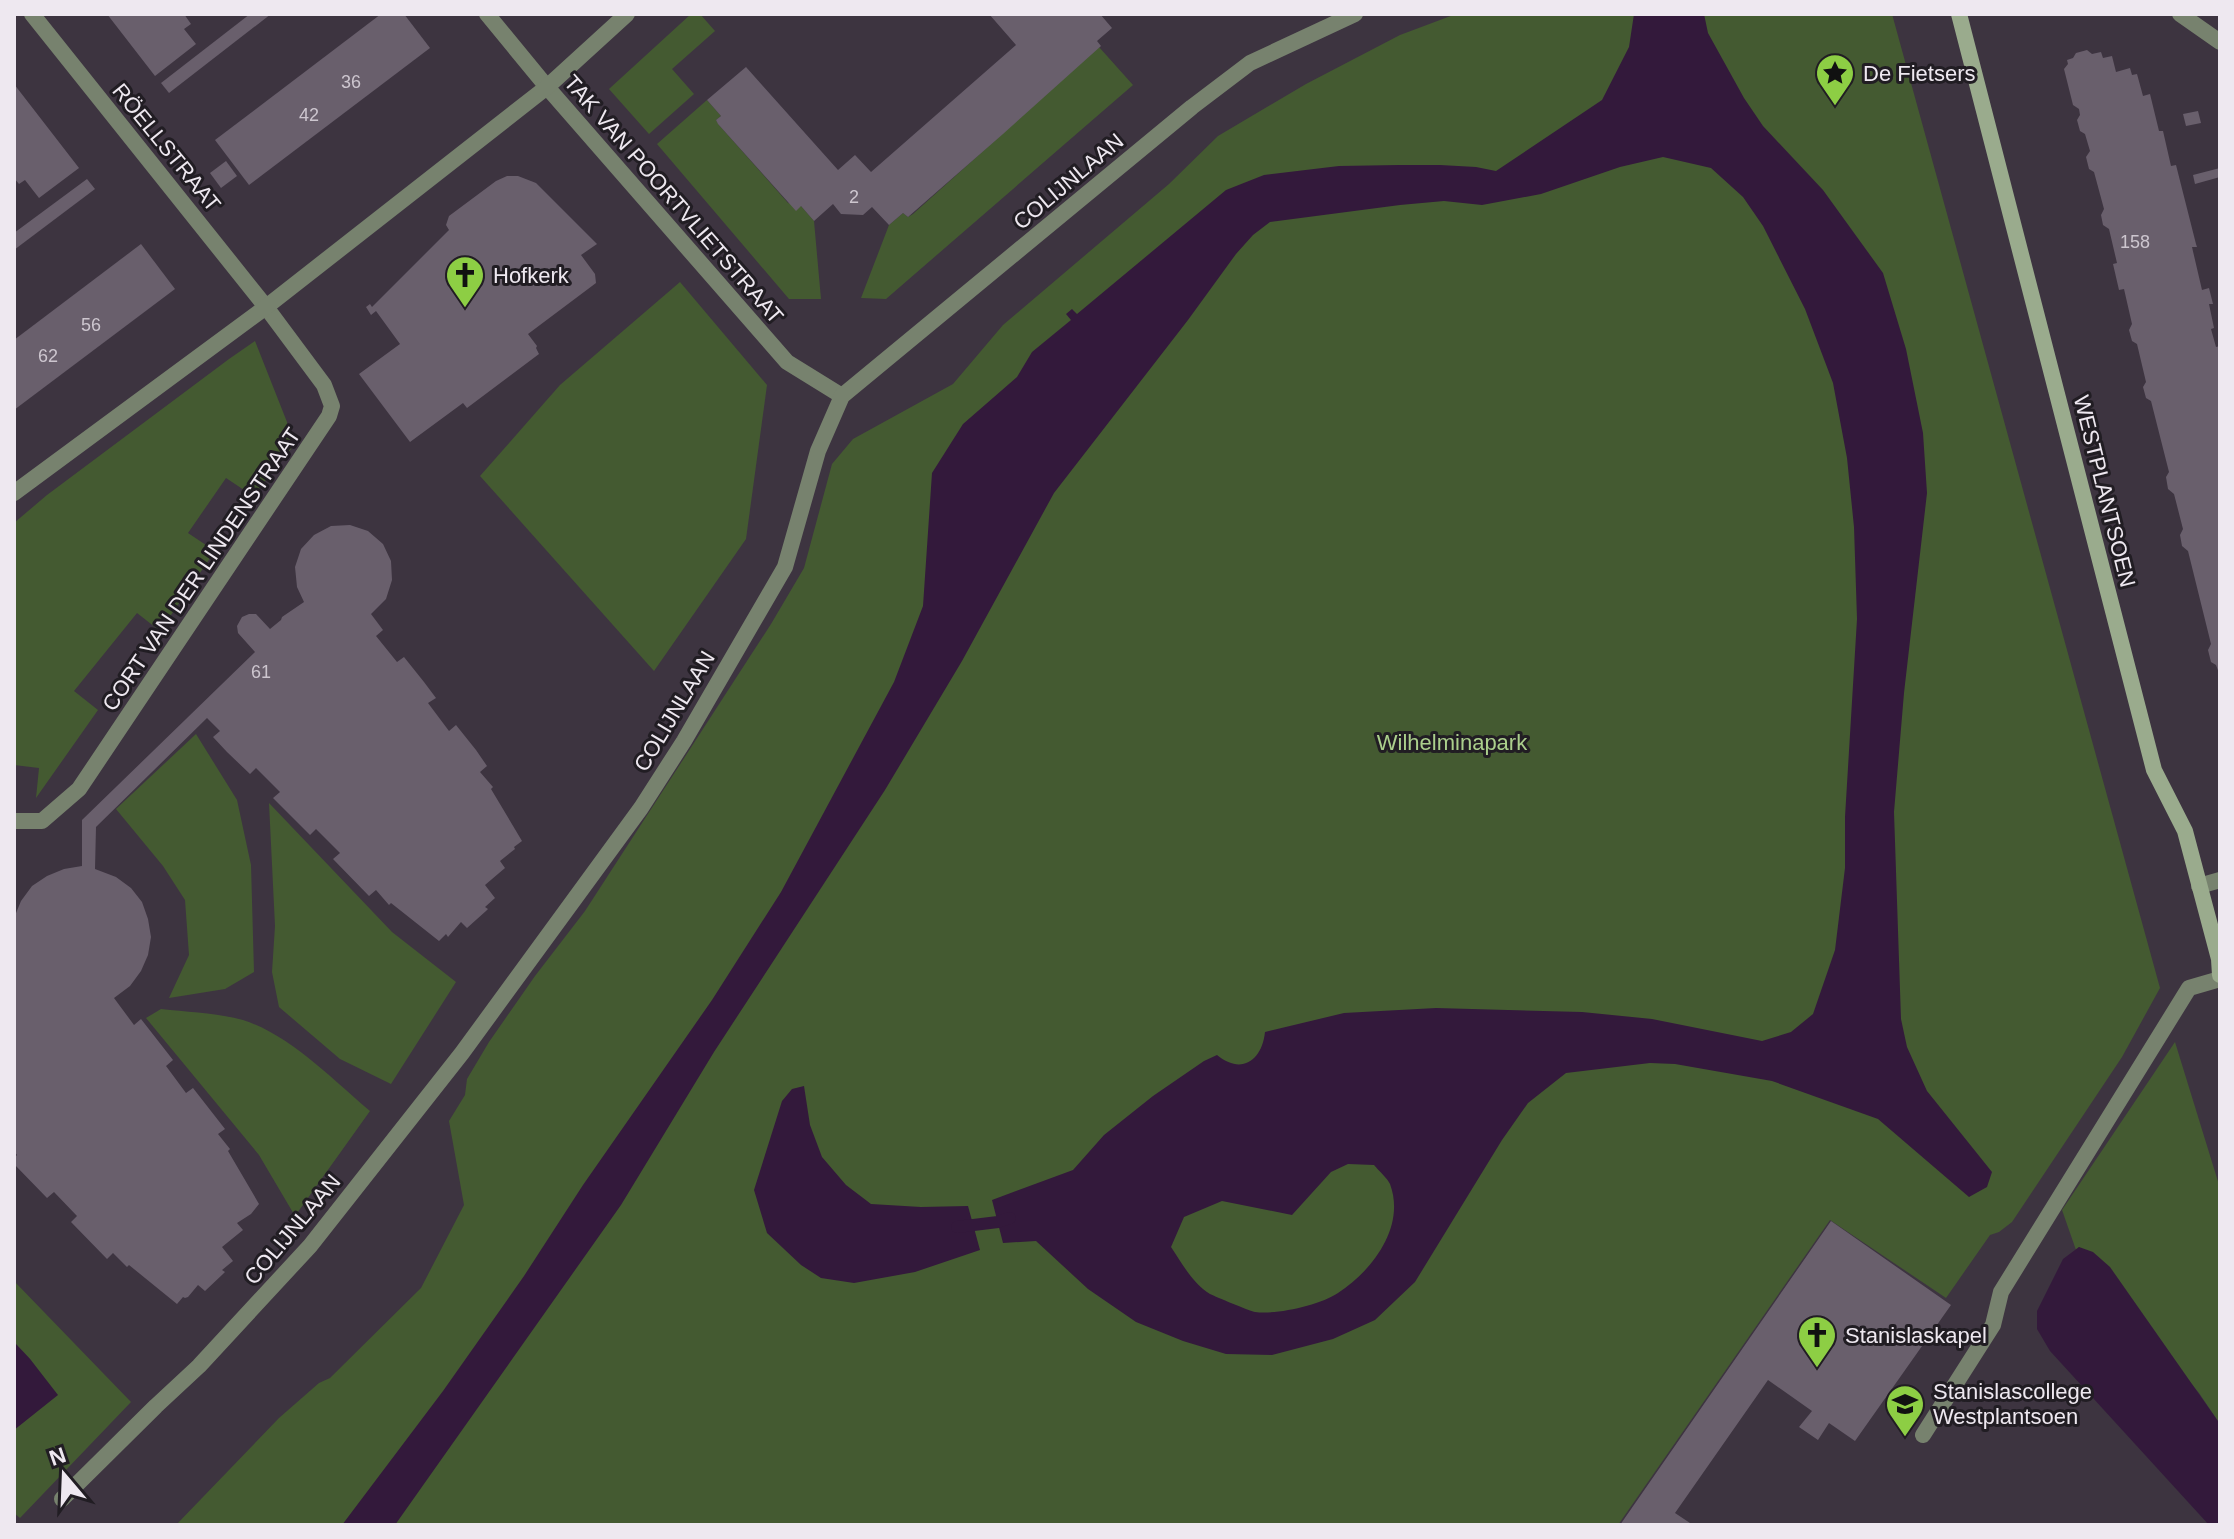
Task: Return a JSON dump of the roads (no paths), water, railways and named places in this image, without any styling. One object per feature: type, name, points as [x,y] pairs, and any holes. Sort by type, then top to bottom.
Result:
[{"type":"street","name":"RÖELLSTRAAT","points":[[32,14],[266,307]]},
{"type":"street","name":"TAK VAN POORTVLIETSTRAAT","points":[[487,14],[787,362],[842,396]]},
{"type":"street","points":[[14,493],[266,307],[547,87],[627,14]]},
{"type":"street","name":"COLIJNLAAN","points":[[62,1499],[199,1366],[310,1246],[462,1053],[641,808],[684,741],[785,567],[818,451],[842,396],[1192,107],[1250,63],[1355,14]]},
{"type":"street","name":"WESTPLANTSOEN","points":[[1959,14],[2154,770],[2185,831],[2219,959],[2220,977]]},
{"type":"street","points":[[2180,14],[2220,42]]},
{"type":"street","name":"CORT VAN DER LINDENSTRAAT","points":[[14,821],[42,821],[79,789],[329,416],[332,406],[324,385],[266,307]]},
{"type":"street","points":[[2199,886],[2220,880]]},
{"type":"street","points":[[1923,1435],[1993,1325],[2001,1292],[2189,988],[2220,977]]},
{"type":"waterway","points":[[957,1227],[1010,1218]]},
{"type":"place","name":"De Fietsers","points":[[1835,107]]},
{"type":"place","name":"Hofkerk","points":[[465,309]]},
{"type":"place","name":"Stanislaskapel","points":[[1817,1369]]},
{"type":"place","name":"Stanislascollege Westplantsoen","points":[[1905,1438]]},
{"type":"park label","name":"Wilhelminapark","points":[[1452,742]]}]
